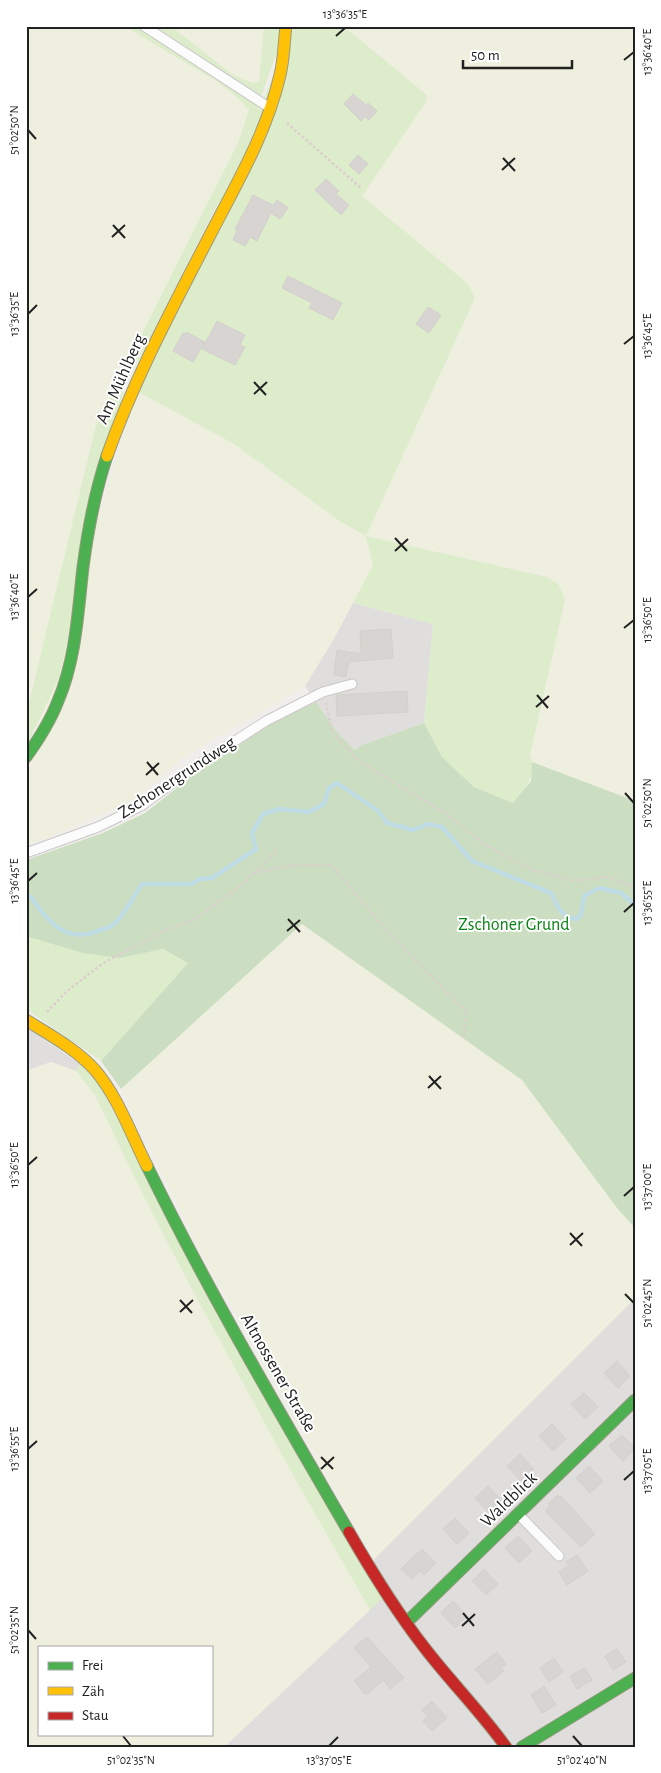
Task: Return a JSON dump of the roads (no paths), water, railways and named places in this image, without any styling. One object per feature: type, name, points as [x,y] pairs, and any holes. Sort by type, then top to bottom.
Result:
[{"type":"street","name":"Am Mühlberg","points":[[26,757],[46,730],[65,682],[72,652],[87,534],[104,465],[131,390],[253,154],[280,79],[286,26]]},
{"type":"street","name":"Altnossener Straße","points":[[31,1023],[60,1040],[84,1058],[102,1076],[176,1226],[211,1292],[376,1579],[424,1646],[486,1719],[506,1747]]},
{"type":"street","name":"Waldblick","points":[[407,1622],[635,1400]]},
{"type":"street","points":[[522,1747],[635,1678]]},
{"type":"lane","points":[[144,26],[271,108]]},
{"type":"lane","name":"Zschonergrundweg","points":[[26,853],[98,827],[141,806],[193,768],[266,721],[323,692],[352,684]]},
{"type":"lane","points":[[518,1515],[559,1556]]},
{"type":"waterway","points":[[26,896],[30,896],[58,928],[67,932],[76,935],[108,928],[121,917],[142,884],[192,884],[200,879],[212,878],[256,849],[252,833],[263,814],[279,809],[309,812],[324,804],[329,788],[337,783],[377,810],[387,823],[413,830],[428,824],[442,827],[472,861],[551,893],[559,909],[567,917],[576,919],[581,915],[584,896],[599,888],[621,893],[635,905]]},
{"type":"park label","name":"Zschoner Grund","points":[[514,925]]}]
